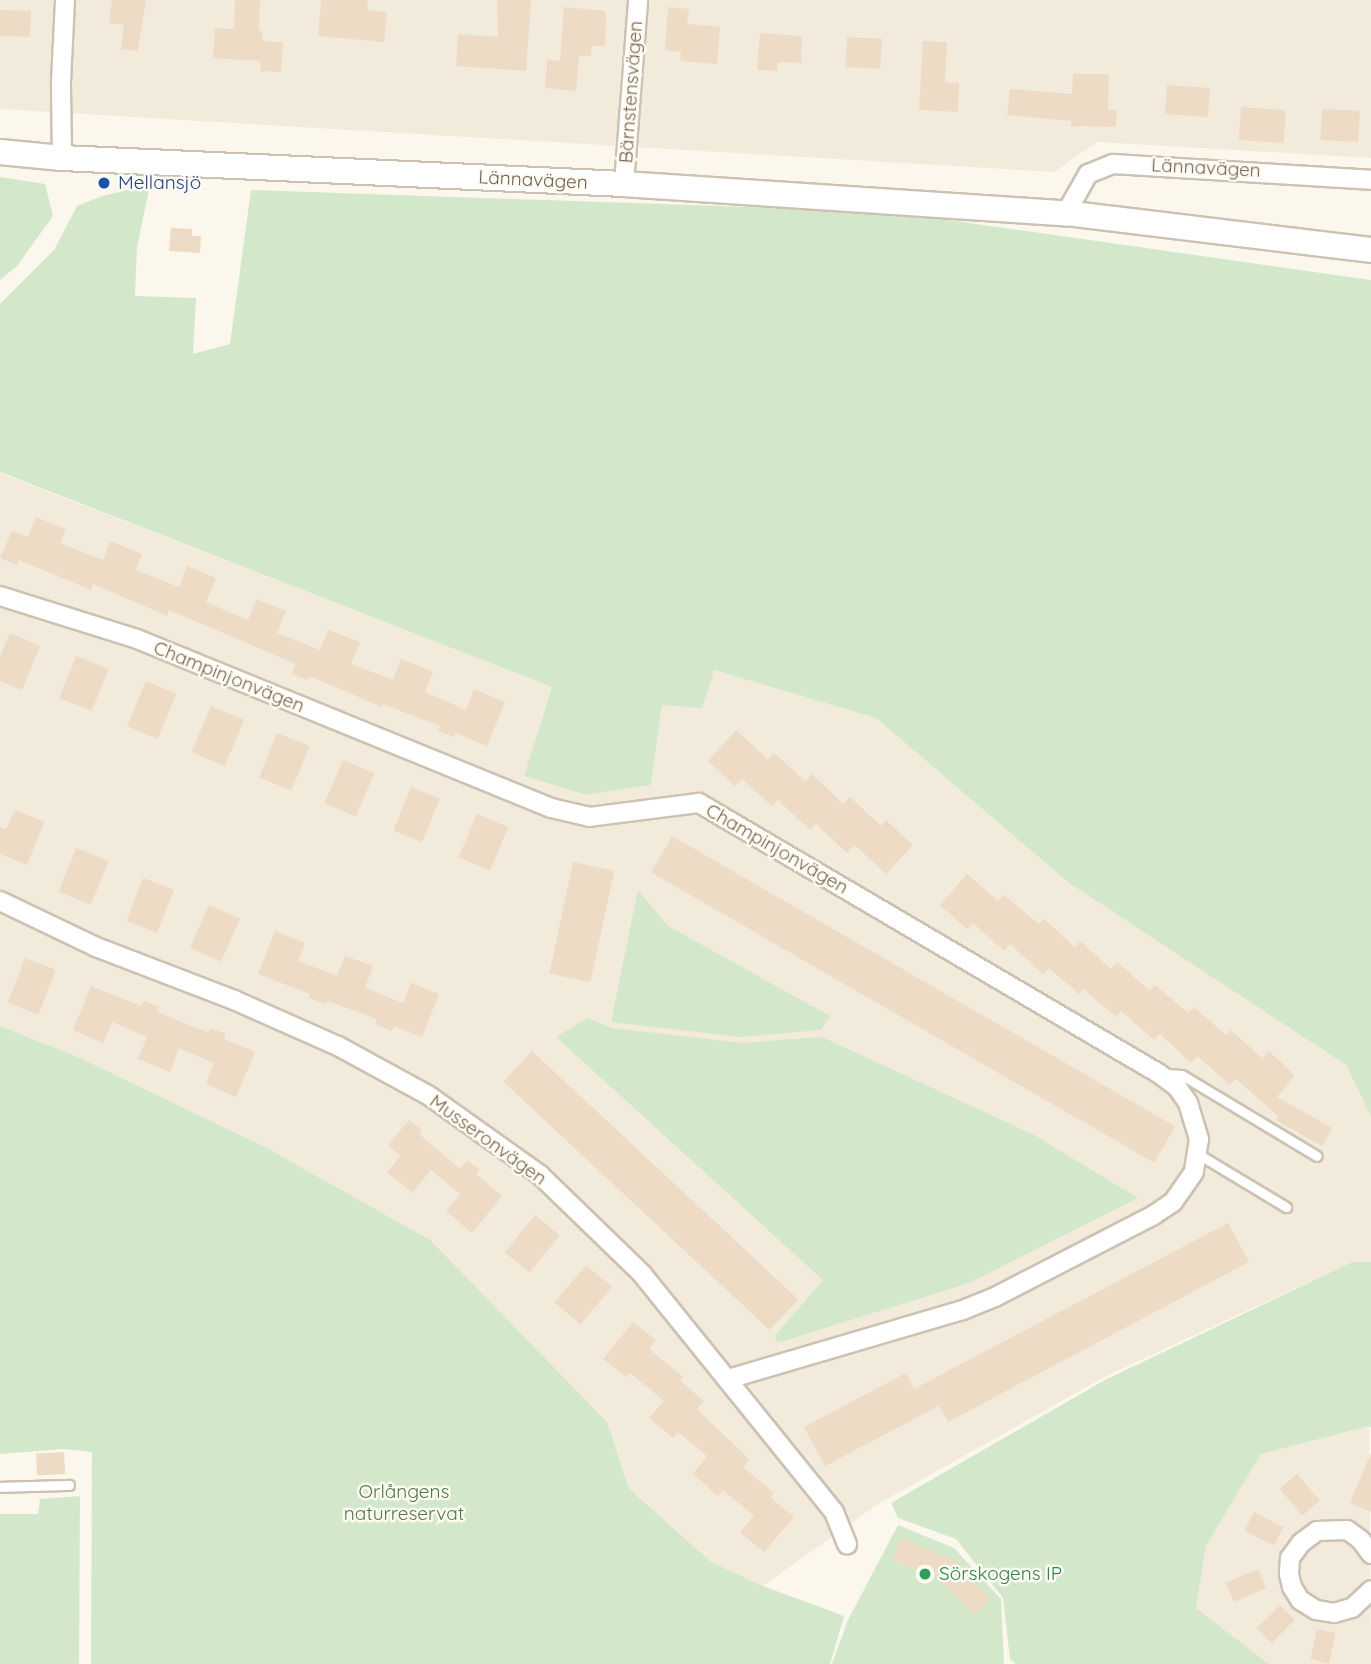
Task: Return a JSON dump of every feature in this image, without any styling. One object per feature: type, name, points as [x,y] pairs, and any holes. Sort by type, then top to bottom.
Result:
[{"type":"main road","name":"Lännavägen","points":[[0,152],[62,158],[624,184],[1066,213],[1371,250]]},
{"type":"street","points":[[62,158],[61,82],[65,0]]},
{"type":"street","name":"Bärnstensvägen","points":[[624,184],[638,0]]},
{"type":"street","name":"Lännavägen","points":[[1066,213],[1088,174],[1113,164],[1371,180]]},
{"type":"street","name":"Champinjonvägen","points":[[0,596],[137,639],[551,808],[589,817],[699,803],[1158,1073],[1177,1087],[1188,1103],[1196,1120],[1198,1153],[1186,1186],[1173,1202],[1154,1215],[995,1297],[963,1310],[728,1379]]},
{"type":"street","name":"Musseronvägen","points":[[0,901],[96,947],[234,1000],[326,1041],[428,1095],[540,1175],[642,1274],[834,1512],[847,1545]]},
{"type":"street","points":[[1370,1595],[1352,1608],[1334,1613],[1316,1610],[1300,1600],[1292,1587],[1290,1558],[1301,1543],[1317,1531],[1334,1529],[1347,1530],[1361,1540],[1371,1554]]},
{"type":"lane","points":[[1158,1073],[1182,1075],[1317,1156]]},
{"type":"lane","points":[[1198,1153],[1286,1208]]},
{"type":"lane","points":[[0,1487],[69,1485]]},
{"type":"shaded area","points":[[0,0],[1371,0],[1371,158],[1097,142],[1054,172],[0,109]]},
{"type":"shaded area","points":[[0,473],[552,687],[524,776],[586,795],[651,785],[662,705],[714,670],[876,718],[1069,883],[1346,1065],[1371,1117],[1371,1262],[1352,1262],[1106,1376],[878,1504],[763,1586],[642,1531],[430,1240],[269,1149],[78,1057],[0,1026]]},
{"type":"shaded area","points":[[1369,1426],[1371,1664],[1269,1664],[1196,1608],[1206,1546],[1261,1454]]},
{"type":"green space","points":[[0,177],[45,184],[53,216],[17,266],[0,280]]},
{"type":"green space","points":[[150,185],[137,247],[135,296],[196,298],[193,354],[230,344],[251,190],[892,212],[1371,280],[1371,1117],[1346,1065],[1069,883],[876,718],[714,670],[702,708],[662,705],[651,785],[586,795],[524,776],[552,687],[0,472],[0,304],[54,250],[77,206],[102,196]]},
{"type":"green space","points":[[638,890],[668,926],[830,1016],[821,1030],[740,1037],[611,1022]]},
{"type":"green space","points":[[587,1018],[612,1028],[743,1043],[822,1037],[1034,1135],[1138,1198],[969,1283],[777,1343],[775,1336],[823,1280],[556,1037]]},
{"type":"green space","name":"Orlångens naturreservat","points":[[0,1026],[78,1057],[269,1149],[430,1240],[607,1422],[629,1489],[711,1562],[763,1586],[844,1616],[830,1664],[91,1664],[92,1452],[64,1449],[0,1454]]},
{"type":"green space","points":[[1352,1262],[1371,1262],[1371,1428],[1369,1426],[1261,1454],[1206,1546],[1196,1608],[1269,1664],[1016,1664],[1010,1659],[1003,1598],[956,1539],[898,1518],[891,1503],[1105,1380]]},
{"type":"green space","points":[[80,1496],[79,1664],[0,1664],[0,1514],[38,1514],[40,1499]]},
{"type":"green space","name":"Sörskogens IP","points":[[898,1525],[954,1548],[1001,1599],[1004,1664],[832,1664],[848,1620]]},
{"type":"building","points":[[112,0],[146,0],[138,51],[121,49],[124,25],[109,23]]},
{"type":"building","points":[[235,0],[260,0],[259,31],[263,31],[262,41],[283,42],[281,72],[260,71],[261,61],[213,58],[215,28],[234,29]]},
{"type":"building","points":[[321,0],[368,0],[367,10],[387,12],[384,42],[318,36]]},
{"type":"building","points":[[497,0],[531,0],[526,71],[456,66],[458,34],[498,37]]},
{"type":"building","points":[[564,7],[605,11],[606,18],[605,46],[592,46],[591,56],[579,56],[576,91],[545,88],[547,60],[560,61]]},
{"type":"building","points":[[668,7],[689,9],[687,24],[720,27],[717,64],[680,61],[681,52],[665,50]]},
{"type":"building","points":[[0,10],[31,11],[30,37],[0,36]]},
{"type":"building","points":[[760,33],[802,36],[801,63],[778,62],[777,71],[757,70]]},
{"type":"building","points":[[847,37],[882,39],[880,69],[845,67]]},
{"type":"building","points":[[923,41],[947,42],[945,82],[959,83],[958,112],[919,110]]},
{"type":"building","points":[[1073,74],[1109,74],[1108,110],[1117,110],[1116,127],[1071,126],[1071,121],[1007,115],[1010,89],[1072,94]]},
{"type":"building","points":[[1167,85],[1210,88],[1208,117],[1165,114]]},
{"type":"building","points":[[1241,107],[1286,110],[1284,143],[1239,140]]},
{"type":"building","points":[[1322,109],[1360,111],[1358,142],[1320,140]]},
{"type":"building","points":[[171,228],[192,229],[192,236],[201,236],[200,253],[169,251]]},
{"type":"building","points":[[36,517],[66,529],[60,543],[103,560],[110,541],[142,554],[136,570],[179,587],[187,566],[216,578],[206,602],[248,620],[257,599],[286,611],[277,633],[320,650],[328,630],[360,642],[351,664],[393,680],[401,659],[433,672],[425,692],[466,710],[474,689],[505,702],[487,746],[456,733],[454,737],[438,731],[440,726],[383,704],[382,707],[309,676],[308,680],[292,674],[296,664],[169,610],[167,616],[93,584],[91,590],[19,560],[17,565],[0,558],[12,531],[28,537]]},
{"type":"building","points":[[10,633],[40,646],[22,690],[0,681],[0,656]]},
{"type":"building","points":[[76,656],[108,669],[92,711],[59,698]]},
{"type":"building","points":[[146,681],[176,694],[157,739],[127,726]]},
{"type":"building","points":[[211,706],[244,720],[225,766],[191,752]]},
{"type":"building","points":[[736,730],[768,759],[774,753],[805,781],[812,774],[843,804],[850,797],[881,826],[886,820],[913,845],[886,874],[855,845],[847,853],[816,824],[810,830],[778,800],[772,806],[742,779],[735,786],[708,761]]},
{"type":"building","points":[[277,733],[309,746],[291,791],[259,778]]},
{"type":"building","points":[[343,760],[374,773],[356,817],[325,803]]},
{"type":"building","points":[[411,787],[440,799],[422,842],[393,831]]},
{"type":"building","points":[[15,810],[44,822],[27,865],[0,854],[0,827],[6,829]]},
{"type":"building","points":[[477,814],[508,827],[490,871],[459,857]]},
{"type":"building","points":[[672,836],[1175,1126],[1154,1163],[651,872]]},
{"type":"building","points":[[76,848],[108,861],[91,905],[58,892]]},
{"type":"building","points":[[573,862],[614,871],[590,982],[549,974]]},
{"type":"building","points":[[967,874],[998,901],[1004,895],[1039,924],[1044,919],[1075,947],[1080,941],[1111,969],[1117,962],[1150,991],[1155,985],[1188,1013],[1194,1007],[1226,1035],[1231,1030],[1262,1058],[1269,1051],[1295,1075],[1277,1097],[1332,1128],[1322,1146],[1276,1120],[1278,1116],[1236,1079],[1230,1085],[1197,1056],[1191,1063],[1160,1034],[1154,1040],[1121,1011],[1116,1017],[1083,989],[1079,994],[1049,968],[1043,974],[1010,944],[1004,951],[973,923],[968,930],[940,905]]},
{"type":"building","points":[[143,878],[174,890],[157,933],[127,921]]},
{"type":"building","points":[[209,905],[240,919],[221,962],[190,948]]},
{"type":"building","points":[[275,931],[305,943],[298,961],[337,976],[345,956],[373,966],[365,988],[403,1003],[411,983],[439,994],[422,1037],[394,1026],[392,1031],[375,1024],[377,1019],[328,1001],[326,1004],[309,998],[310,994],[258,974]]},
{"type":"building","points":[[25,958],[56,970],[39,1015],[8,1003]]},
{"type":"building","points":[[91,986],[141,1006],[144,1001],[159,1007],[157,1012],[209,1033],[210,1028],[226,1034],[224,1039],[255,1052],[236,1097],[206,1084],[214,1063],[179,1048],[170,1072],[138,1059],[147,1037],[112,1022],[103,1043],[73,1030]]},
{"type":"building","points":[[532,1051],[798,1299],[770,1330],[503,1082]]},
{"type":"building","points":[[409,1120],[422,1130],[419,1134],[460,1169],[467,1160],[480,1170],[476,1174],[502,1196],[472,1233],[446,1211],[460,1194],[431,1170],[412,1193],[387,1172],[401,1156],[388,1145]]},
{"type":"building","points":[[535,1215],[560,1235],[530,1272],[505,1252]]},
{"type":"building","points":[[1228,1223],[1249,1262],[948,1422],[939,1406],[825,1466],[804,1427],[906,1373],[914,1389]]},
{"type":"building","points":[[586,1265],[612,1287],[581,1324],[555,1303]]},
{"type":"building","points":[[633,1322],[656,1340],[649,1349],[683,1377],[680,1381],[704,1401],[697,1409],[749,1459],[743,1467],[774,1493],[770,1497],[794,1517],[764,1552],[740,1532],[754,1516],[723,1490],[718,1496],[693,1474],[707,1456],[678,1432],[673,1438],[649,1418],[664,1401],[630,1373],[626,1377],[603,1359]]},
{"type":"building","points":[[64,1452],[65,1474],[37,1475],[36,1453]]},
{"type":"building","points":[[1371,1453],[1371,1512],[1350,1503]]},
{"type":"building","points":[[1297,1474],[1320,1500],[1303,1516],[1280,1489]]},
{"type":"building","points":[[1254,1512],[1283,1527],[1274,1546],[1244,1531]]},
{"type":"building","points":[[901,1538],[953,1560],[990,1599],[974,1615],[935,1576],[892,1561]]},
{"type":"building","points":[[1258,1569],[1266,1588],[1234,1602],[1226,1583]]},
{"type":"building","points":[[1280,1605],[1295,1620],[1272,1643],[1257,1628]]},
{"type":"building","points":[[1317,1629],[1336,1633],[1329,1663],[1311,1659]]},
{"type":"place","name":"Mellansjö","points":[[104,183]]},
{"type":"place","name":"Sörskogens IP","points":[[925,1574]]}]
